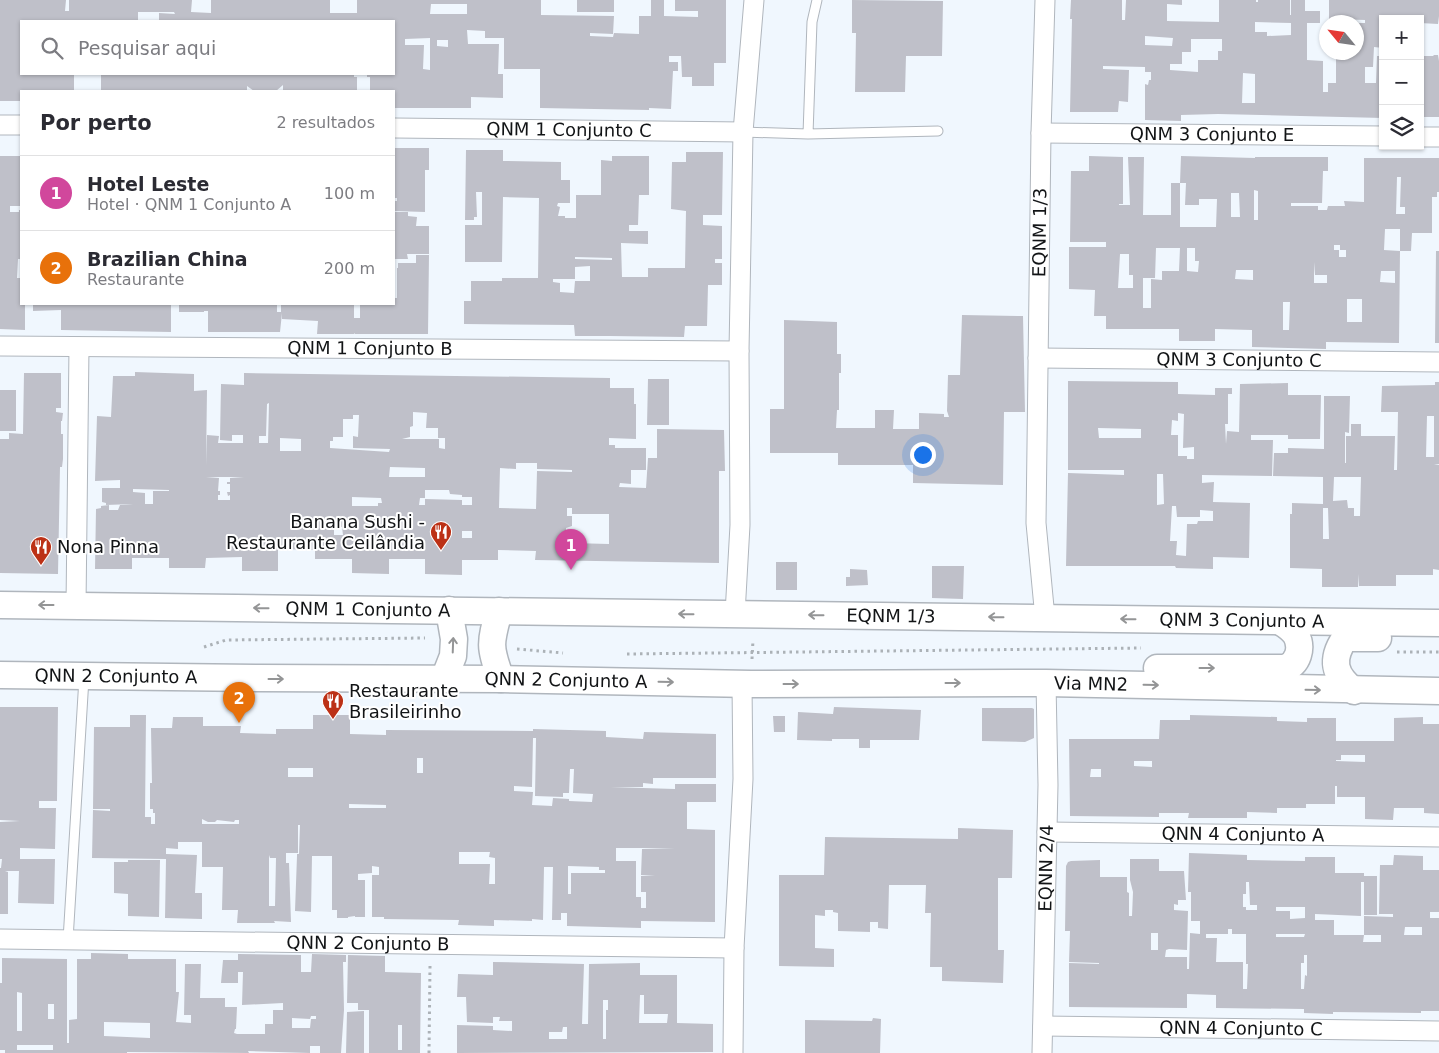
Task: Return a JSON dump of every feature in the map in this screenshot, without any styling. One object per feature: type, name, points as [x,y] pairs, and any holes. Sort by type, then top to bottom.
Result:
[{"type":"main road","name":"QNM 1 Conjunto A","points":[[0,605],[744,614]]},
{"type":"main road","points":[[444,679],[453,656],[454,639],[449,610]]},
{"type":"main road","points":[[499,611],[491,647],[492,656],[501,679]]},
{"type":"main road","name":"EQNM 1/3","points":[[744,614],[1045,618]]},
{"type":"main road","name":"QNM 3 Conjunto A","points":[[1045,618],[1439,623]]},
{"type":"main road","points":[[1020,683],[1107,668],[1285,668],[1291,666],[1296,661],[1299,650],[1296,636],[1290,628],[1281,622]]},
{"type":"main road","points":[[1354,691],[1342,682],[1336,672],[1337,653],[1345,638],[1439,638]]},
{"type":"main road","name":"QNN 2 Conjunto A","points":[[0,675],[501,679],[747,684]]},
{"type":"main road","name":"Via MN2","points":[[747,684],[1046,683],[1354,691],[1439,691]]},
{"type":"street","points":[[744,614],[740,525],[739,351],[743,132],[754,0]]},
{"type":"street","name":"EQNM 1/3","points":[[1045,0],[1041,133],[1036,523],[1045,618]]},
{"type":"street","points":[[0,125],[20,125]]},
{"type":"street","name":"QNM 1 Conjunto C","points":[[395,128],[743,132]]},
{"type":"street","name":"QNM 3 Conjunto E","points":[[1041,133],[1379,136]]},
{"type":"street","points":[[1424,137],[1439,137]]},
{"type":"street","name":"QNM 1 Conjunto B","points":[[0,346],[739,351]]},
{"type":"street","points":[[76,606],[79,347]]},
{"type":"street","name":"QNM 3 Conjunto C","points":[[1038,358],[1439,362]]},
{"type":"street","name":"EQNN 2/4","points":[[1042,1053],[1047,832],[1046,683]]},
{"type":"street","points":[[733,1053],[734,948],[747,684]]},
{"type":"street","name":"QNN 4 Conjunto A","points":[[1047,832],[1439,837]]},
{"type":"street","name":"QNN 2 Conjunto B","points":[[0,939],[734,948]]},
{"type":"street","name":"QNN 4 Conjunto C","points":[[1043,1026],[1439,1031]]},
{"type":"lane","points":[[808,134],[812,22],[817,0]]},
{"type":"lane","points":[[743,132],[808,134],[938,131]]},
{"type":"lane","points":[[68,940],[84,676]]},
{"type":"path","points":[[744,614],[752,652],[747,684]]},
{"type":"path","points":[[204,647],[226,640],[454,639]]},
{"type":"path","points":[[491,647],[568,653]]},
{"type":"path","points":[[626,654],[1148,648]]},
{"type":"path","points":[[1393,652],[1439,652]]},
{"type":"path","points":[[429,1053],[430,944]]},
{"type":"building","points":[[0,0],[66,0],[65,11],[69,11],[69,0],[192,0],[191,12],[211,13],[211,0],[330,0],[330,13],[357,13],[357,0],[541,0],[541,15],[614,16],[613,34],[590,33],[590,36],[613,37],[614,33],[639,34],[639,16],[651,16],[651,0],[664,0],[664,16],[698,17],[698,11],[675,11],[675,0],[726,0],[726,63],[714,63],[714,86],[692,86],[692,77],[682,77],[681,56],[669,56],[669,62],[678,62],[678,71],[673,71],[671,109],[540,108],[540,69],[504,69],[504,38],[485,38],[485,31],[467,30],[468,44],[499,44],[498,74],[503,74],[503,98],[471,97],[471,108],[395,108],[395,90],[370,90],[370,77],[367,77],[367,75],[395,75],[395,20],[159,20],[159,13],[175,14],[174,12],[138,12],[138,20],[20,20],[20,75],[74,75],[74,90],[20,90],[20,101],[0,101]],"holes":[[[431,4],[467,4],[467,14],[430,14]],[[430,38],[430,70],[423,69],[424,45],[405,45],[405,39]],[[437,40],[448,40],[448,47],[437,46]]]},
{"type":"building","points":[[577,0],[614,0],[614,12],[577,12]]},
{"type":"building","points":[[852,0],[943,1],[942,56],[906,56],[905,92],[855,92],[856,33],[852,33]]},
{"type":"building","points":[[1071,0],[1122,0],[1122,20],[1125,20],[1126,0],[1182,0],[1182,5],[1167,4],[1167,21],[1219,22],[1219,0],[1256,0],[1258,2],[1258,0],[1290,0],[1291,15],[1291,0],[1305,0],[1305,11],[1320,11],[1319,23],[1307,23],[1307,60],[1323,61],[1323,92],[1328,92],[1328,83],[1336,83],[1336,60],[1364,60],[1365,23],[1364,15],[1329,15],[1329,0],[1439,0],[1438,24],[1424,23],[1424,15],[1379,15],[1379,48],[1374,47],[1373,67],[1365,67],[1365,83],[1376,83],[1377,56],[1379,56],[1379,118],[1218,114],[1181,115],[1181,121],[1145,120],[1145,84],[1148,85],[1149,80],[1151,80],[1151,72],[1145,72],[1145,67],[1103,66],[1103,69],[1129,70],[1128,102],[1119,101],[1118,112],[1070,112],[1072,19],[1070,19]],"holes":[[[1255,22],[1291,23],[1291,35],[1267,36],[1267,32],[1255,32]],[[1145,36],[1173,38],[1172,46],[1145,45]],[[1191,39],[1222,39],[1222,51],[1218,51],[1218,60],[1198,60],[1198,72],[1170,70],[1170,64],[1182,64],[1182,52],[1191,52]],[[1243,73],[1255,74],[1255,103],[1242,103]]]},
{"type":"building","points":[[1438,55],[1439,61],[1439,117],[1424,117],[1424,56]]},
{"type":"building","points":[[101,75],[354,75],[354,77],[357,77],[357,90],[283,90],[283,85],[277,90],[253,90],[247,86],[247,90],[101,90]]},
{"type":"building","points":[[395,148],[429,148],[429,170],[425,170],[425,212],[395,211],[395,201],[397,201],[397,198],[395,198]]},
{"type":"building","points":[[466,150],[503,150],[503,161],[561,162],[561,180],[570,180],[570,203],[558,203],[557,206],[560,207],[558,216],[565,216],[565,218],[576,218],[576,195],[601,195],[601,160],[612,161],[612,156],[649,156],[649,195],[639,195],[638,225],[629,225],[629,231],[648,231],[648,244],[621,243],[622,277],[648,277],[648,268],[685,268],[686,211],[671,209],[672,162],[686,162],[686,152],[723,152],[722,215],[703,215],[703,225],[722,226],[722,259],[715,259],[715,263],[722,263],[722,285],[708,285],[707,326],[685,326],[684,337],[575,336],[574,325],[464,324],[464,301],[471,301],[471,281],[502,281],[502,278],[538,278],[539,198],[503,197],[502,262],[465,262],[465,225],[482,225],[482,192],[476,192],[477,217],[474,217],[474,220],[465,220]],"holes":[[[575,257],[612,258],[612,260],[575,259]],[[590,266],[590,281],[575,281],[574,293],[560,292],[560,283],[553,282],[553,279],[575,279],[575,267]]]},
{"type":"building","points":[[0,156],[20,156],[20,206],[10,206],[10,212],[19,212],[20,210],[20,259],[18,259],[17,278],[20,278],[20,305],[25,305],[25,330],[0,329]]},
{"type":"building","points":[[1089,156],[1123,157],[1123,204],[1119,205],[1130,205],[1128,157],[1144,157],[1143,215],[1171,215],[1171,183],[1180,183],[1181,156],[1328,157],[1328,171],[1323,171],[1322,203],[1291,203],[1291,206],[1318,206],[1318,210],[1327,210],[1328,206],[1345,206],[1344,201],[1364,202],[1364,158],[1439,158],[1439,192],[1437,192],[1437,197],[1432,197],[1432,233],[1412,233],[1411,251],[1400,251],[1399,343],[1326,342],[1326,349],[1252,347],[1252,330],[1215,329],[1215,341],[1179,341],[1179,329],[1106,329],[1106,316],[1094,316],[1095,290],[1069,289],[1069,247],[1106,247],[1106,242],[1070,242],[1071,171],[1089,171]],"holes":[[[1397,177],[1401,177],[1400,207],[1405,207],[1405,214],[1396,214]],[[1180,183],[1186,183],[1185,205],[1199,205],[1199,199],[1217,199],[1216,227],[1180,227]],[[1254,190],[1258,191],[1258,220],[1254,220]],[[1231,193],[1239,193],[1240,217],[1231,217]],[[1385,229],[1400,229],[1400,251],[1384,250]],[[1334,245],[1340,245],[1340,250],[1346,250],[1346,257],[1339,257],[1339,250],[1334,250]],[[1156,248],[1180,248],[1179,271],[1162,271],[1162,280],[1151,279],[1151,308],[1143,308],[1143,278],[1155,278]],[[1187,248],[1195,248],[1195,261],[1199,261],[1198,272],[1187,271]],[[1120,254],[1129,254],[1129,275],[1133,275],[1133,288],[1118,288]],[[1314,262],[1315,275],[1327,275],[1327,283],[1314,283]],[[1236,270],[1253,270],[1253,280],[1235,279]],[[1381,271],[1395,271],[1395,283],[1380,282]],[[1347,299],[1362,299],[1362,322],[1347,322]],[[1283,302],[1290,302],[1289,330],[1283,330]]]},
{"type":"building","points":[[395,212],[408,212],[408,216],[417,217],[416,226],[429,226],[429,254],[407,254],[408,259],[395,259]]},
{"type":"building","points":[[1436,251],[1439,251],[1439,343],[1435,343]]},
{"type":"building","points":[[416,255],[429,255],[428,334],[317,334],[318,321],[282,319],[282,313],[280,332],[208,332],[208,311],[179,312],[179,305],[277,305],[277,312],[281,312],[281,305],[354,305],[354,318],[360,318],[360,305],[395,305],[398,263],[416,263]]},
{"type":"building","points":[[33,305],[171,305],[171,332],[61,330],[61,310],[33,311]]},
{"type":"building","points":[[962,315],[1023,316],[1025,412],[1004,412],[1003,485],[913,483],[913,465],[838,465],[838,453],[770,453],[770,409],[784,409],[784,320],[837,322],[837,354],[841,354],[841,373],[839,373],[839,410],[837,410],[836,428],[875,428],[875,410],[894,410],[893,429],[919,429],[919,413],[944,414],[944,417],[949,417],[947,411],[948,375],[960,375]]},
{"type":"building","points":[[135,372],[194,374],[194,391],[207,390],[206,465],[207,435],[219,436],[218,443],[243,443],[243,435],[232,435],[232,441],[220,440],[221,384],[244,385],[244,373],[610,378],[610,388],[634,388],[636,439],[609,438],[609,445],[615,445],[615,448],[646,448],[646,470],[631,470],[631,484],[620,483],[619,487],[646,488],[648,458],[657,458],[657,429],[724,430],[725,471],[719,471],[719,563],[535,560],[536,551],[498,550],[498,560],[462,560],[462,575],[425,574],[425,559],[389,559],[389,574],[352,573],[352,559],[315,559],[315,550],[278,549],[278,571],[242,571],[242,557],[206,558],[205,568],[169,568],[169,558],[132,558],[132,569],[95,569],[96,509],[109,505],[109,510],[118,510],[120,505],[133,504],[106,505],[106,503],[102,502],[102,488],[120,488],[120,480],[95,481],[97,416],[111,417],[113,376],[135,376]],"holes":[[[269,403],[268,443],[259,443],[259,436],[266,436],[267,404]],[[413,412],[427,413],[426,428],[438,428],[438,438],[445,438],[445,449],[439,448],[439,439],[402,439],[410,437],[410,427],[413,426]],[[353,415],[359,415],[358,437],[353,436],[353,448],[390,449],[389,452],[330,448],[330,441],[333,441],[333,437],[343,437],[343,419],[353,419]],[[280,438],[301,439],[301,451],[280,451]],[[516,463],[537,463],[537,469],[572,470],[572,472],[537,471],[536,509],[499,508],[500,468],[516,469]],[[390,467],[425,468],[425,477],[389,477]],[[206,477],[244,477],[230,478],[230,482],[227,482],[227,484],[230,484],[230,492],[227,492],[228,496],[230,495],[230,500],[218,500],[218,495],[220,495],[220,491],[218,491],[219,478]],[[133,489],[169,490],[153,491],[153,504],[145,504],[145,493],[133,492]],[[425,490],[449,490],[450,494],[472,497],[472,505],[462,505],[462,500],[425,499],[425,505],[419,505],[420,498],[425,498]],[[352,497],[381,498],[382,503],[378,503],[378,506],[352,506]],[[567,508],[572,508],[572,514],[609,514],[609,544],[572,543],[572,531],[566,531],[566,528],[572,526],[572,516],[567,516]],[[334,526],[342,527],[343,535],[334,535]],[[462,531],[472,531],[472,538],[462,538]]]},
{"type":"building","points":[[24,373],[61,373],[61,408],[56,408],[56,412],[63,413],[61,421],[63,459],[62,467],[60,467],[58,574],[0,573],[0,439],[9,439],[9,433],[23,434]]},
{"type":"building","points":[[648,379],[669,379],[669,425],[647,425]]},
{"type":"building","points":[[1068,381],[1178,382],[1178,394],[1215,395],[1215,388],[1232,388],[1232,394],[1228,394],[1228,424],[1225,424],[1226,444],[1227,431],[1239,432],[1240,384],[1288,383],[1288,395],[1321,395],[1320,439],[1288,439],[1288,435],[1251,435],[1251,440],[1273,440],[1272,476],[1202,475],[1202,483],[1214,482],[1213,502],[1250,503],[1249,558],[1213,557],[1213,569],[1176,568],[1175,566],[1066,566],[1068,473],[1124,475],[1124,470],[1068,470]],"holes":[[[1178,413],[1184,414],[1183,448],[1194,447],[1194,459],[1187,459],[1187,456],[1178,456],[1178,435],[1171,435],[1172,420],[1178,421]],[[1098,428],[1141,429],[1141,438],[1099,438]],[[1157,474],[1163,474],[1164,504],[1157,505]],[[1172,506],[1176,506],[1177,517],[1200,517],[1200,510],[1213,511],[1213,521],[1198,521],[1197,524],[1187,524],[1186,556],[1176,555],[1177,541],[1170,541]]]},
{"type":"building","points":[[1435,382],[1439,382],[1439,464],[1434,465],[1439,465],[1439,570],[1433,569],[1433,575],[1396,575],[1396,586],[1359,586],[1359,574],[1358,587],[1322,587],[1322,569],[1290,568],[1290,514],[1292,514],[1292,503],[1323,504],[1323,477],[1273,476],[1274,453],[1288,453],[1288,448],[1324,449],[1324,396],[1350,396],[1349,433],[1345,432],[1345,463],[1346,436],[1351,436],[1351,424],[1361,424],[1361,436],[1395,436],[1394,470],[1397,470],[1398,412],[1381,412],[1382,386],[1435,385]],"holes":[[[1427,416],[1434,416],[1434,457],[1426,457]],[[1334,477],[1361,477],[1360,516],[1354,516],[1354,508],[1348,508],[1347,500],[1333,501]],[[1323,508],[1328,508],[1329,539],[1323,539]]]},
{"type":"building","points":[[0,390],[16,390],[16,431],[0,431]]},
{"type":"building","points":[[776,562],[797,562],[797,590],[776,590]]},
{"type":"building","points":[[932,566],[964,566],[963,599],[932,598]]},
{"type":"building","points":[[850,569],[867,570],[868,585],[846,586],[846,577],[850,577]]},
{"type":"building","points":[[0,707],[58,707],[57,801],[39,801],[39,808],[56,808],[55,849],[20,848],[20,859],[55,859],[54,904],[18,903],[19,871],[5,871],[8,872],[8,914],[0,914],[0,868],[2,859],[0,859],[0,822],[20,821],[0,820]]},
{"type":"building","points":[[834,707],[921,710],[919,740],[870,740],[870,748],[859,748],[859,739],[832,739],[832,741],[797,740],[798,712],[833,714]]},
{"type":"building","points":[[982,708],[1034,709],[1034,738],[1025,742],[982,741]]},
{"type":"building","points":[[130,715],[146,715],[145,817],[151,817],[151,824],[155,824],[155,813],[153,813],[153,809],[150,809],[150,783],[152,783],[151,728],[172,728],[173,717],[203,717],[203,726],[241,726],[240,733],[276,734],[276,729],[313,729],[313,715],[350,715],[350,734],[386,735],[386,730],[533,731],[533,729],[606,731],[606,737],[643,739],[644,732],[716,734],[716,778],[653,778],[653,784],[643,783],[643,787],[611,787],[675,789],[675,784],[716,784],[716,802],[687,802],[687,829],[715,830],[715,922],[641,921],[641,928],[567,926],[567,913],[561,913],[561,920],[552,920],[553,867],[544,867],[543,920],[494,920],[494,926],[458,925],[459,920],[384,919],[384,917],[372,917],[372,875],[379,875],[379,867],[372,866],[372,873],[358,874],[358,880],[365,880],[365,917],[337,918],[337,910],[332,910],[332,856],[312,856],[311,912],[295,911],[300,825],[298,825],[298,853],[286,853],[286,863],[289,863],[291,922],[237,923],[238,910],[222,910],[223,867],[202,867],[202,842],[178,842],[178,849],[166,848],[166,854],[197,855],[195,893],[202,893],[202,919],[165,918],[166,859],[92,858],[93,810],[110,811],[110,809],[93,809],[94,727],[130,727]],"holes":[[[533,738],[536,738],[535,796],[563,797],[563,793],[569,793],[570,769],[574,769],[573,793],[593,794],[592,802],[553,798],[552,806],[532,805],[533,792],[514,791],[514,786],[532,787]],[[417,758],[423,758],[423,773],[417,773]],[[288,768],[313,768],[313,777],[288,777]],[[349,804],[386,805],[386,808],[349,808]],[[202,819],[208,822],[215,822],[217,820],[234,822],[239,820],[239,824],[202,824]],[[616,848],[675,848],[642,849],[641,875],[655,875],[641,876],[641,892],[646,892],[646,908],[641,908],[641,897],[636,897],[636,861],[616,861]],[[459,852],[490,852],[489,857],[495,858],[495,884],[489,884],[490,864],[459,864]],[[269,855],[270,858],[276,858],[275,906],[269,906]],[[568,866],[599,867],[599,870],[605,870],[605,873],[571,873],[571,894],[568,894]]]},
{"type":"building","points":[[1190,715],[1277,717],[1277,721],[1307,722],[1307,718],[1336,718],[1336,741],[1394,741],[1394,718],[1423,717],[1423,724],[1439,724],[1439,814],[1424,813],[1424,808],[1394,808],[1393,820],[1365,819],[1365,797],[1337,797],[1337,786],[1335,786],[1335,804],[1306,804],[1306,808],[1277,808],[1277,813],[1247,812],[1247,818],[1188,818],[1189,813],[1159,813],[1159,817],[1070,816],[1069,739],[1159,739],[1160,720],[1190,720]],"holes":[[[1341,755],[1365,755],[1365,762],[1336,761],[1341,760]],[[1134,761],[1152,761],[1152,767],[1134,766]],[[1091,769],[1101,769],[1101,777],[1090,777]]]},
{"type":"building","points":[[773,716],[785,716],[785,732],[774,732]]},
{"type":"building","points":[[958,828],[1013,830],[1012,878],[998,878],[998,950],[1004,950],[1003,983],[942,981],[942,967],[930,967],[931,913],[925,913],[926,885],[889,885],[888,929],[878,928],[878,922],[870,922],[870,932],[838,931],[838,913],[833,912],[833,910],[825,910],[825,916],[815,915],[815,948],[834,949],[834,967],[779,966],[779,875],[824,875],[825,837],[958,839]]},
{"type":"building","points":[[1189,853],[1247,855],[1247,860],[1305,861],[1305,857],[1335,857],[1335,873],[1364,873],[1364,876],[1377,876],[1377,915],[1364,915],[1364,882],[1361,882],[1361,916],[1315,914],[1315,920],[1334,920],[1334,935],[1364,935],[1364,916],[1393,917],[1393,914],[1379,914],[1380,865],[1393,865],[1394,855],[1423,856],[1423,870],[1439,870],[1439,912],[1430,912],[1430,918],[1439,918],[1439,1011],[1421,1011],[1421,1013],[1333,1012],[1333,1014],[1304,1013],[1304,1009],[1216,1008],[1216,995],[1187,994],[1187,1008],[1069,1007],[1069,963],[1099,963],[1069,962],[1070,931],[1065,931],[1066,866],[1068,862],[1100,860],[1100,877],[1127,877],[1129,916],[1132,916],[1133,892],[1130,880],[1130,859],[1159,859],[1159,871],[1184,871],[1186,900],[1178,900],[1178,905],[1174,904],[1174,910],[1188,911],[1187,950],[1169,949],[1166,950],[1165,957],[1187,957],[1187,969],[1189,969],[1190,933],[1200,934],[1200,921],[1191,921],[1191,892],[1188,892]],"holes":[[[1246,882],[1249,882],[1250,905],[1257,905],[1257,910],[1246,910],[1246,907],[1243,907],[1243,894],[1246,894]],[[1276,907],[1305,907],[1305,918],[1290,919],[1290,911],[1276,911]],[[1405,927],[1422,927],[1422,935],[1404,935]],[[1228,929],[1232,929],[1232,934],[1246,934],[1247,989],[1243,989],[1243,962],[1216,962],[1217,938],[1206,938],[1206,934],[1228,934]],[[1151,933],[1158,933],[1158,950],[1151,950]],[[1276,934],[1305,934],[1304,937],[1276,937]],[[1364,935],[1381,935],[1381,942],[1363,942]],[[1304,955],[1307,955],[1307,976],[1305,975],[1304,989],[1301,989],[1301,963],[1304,963]]]},
{"type":"building","points":[[128,860],[160,860],[159,917],[128,916],[128,894],[114,893],[114,862],[128,862]]},
{"type":"building","points":[[91,953],[128,954],[128,959],[176,959],[176,992],[179,992],[176,1022],[191,1023],[191,1015],[184,1015],[185,964],[201,964],[200,998],[225,998],[225,1007],[237,1007],[236,1029],[234,1033],[265,1034],[265,1024],[273,1024],[273,1010],[283,1010],[283,1003],[242,1005],[243,972],[238,972],[238,983],[221,983],[223,960],[238,960],[238,954],[301,955],[301,972],[311,972],[312,954],[346,955],[346,962],[343,962],[344,1010],[341,1053],[320,1053],[320,1046],[310,1046],[310,1053],[248,1051],[249,1053],[5,1053],[5,1050],[0,1050],[2,958],[67,959],[67,1043],[69,1043],[69,1020],[77,1019],[77,959],[91,959]],"holes":[[[17,992],[22,993],[22,1031],[17,1031]],[[48,1004],[54,1004],[54,1019],[48,1019]],[[311,1016],[316,1016],[316,1019],[311,1019],[310,1028],[292,1028],[292,1018],[310,1019]],[[104,1022],[150,1023],[150,1038],[104,1036]],[[17,1045],[53,1045],[53,1050],[17,1050]]]},
{"type":"building","points":[[348,955],[385,956],[385,972],[421,973],[420,1053],[369,1053],[369,1010],[358,1010],[358,1003],[347,1003]],"holes":[[[398,1025],[402,1025],[402,1050],[398,1050]]]},
{"type":"building","points":[[493,962],[584,964],[582,1024],[588,1024],[589,964],[640,963],[640,975],[677,975],[677,1023],[713,1024],[713,1052],[457,1053],[457,1025],[493,1026],[493,1030],[512,1031],[512,1021],[499,1021],[500,1017],[493,1017],[493,1023],[467,1022],[466,997],[457,997],[458,974],[493,975]],"holes":[[[640,995],[644,995],[644,1014],[668,1014],[667,1023],[639,1023]],[[603,1000],[608,1000],[606,1039],[603,1039]],[[563,1027],[567,1027],[567,1039],[549,1039],[549,1032],[562,1032]]]},
{"type":"building","points":[[364,1011],[364,1053],[346,1053],[347,1012]]},
{"type":"building","points":[[873,1018],[881,1019],[880,1053],[805,1053],[805,1020],[872,1021]]},
{"type":"place","name":"Banana Sushi - Restaurante Ceilândia","points":[[441,551]]},
{"type":"place","name":"Nona Pinna","points":[[41,566]]},
{"type":"place","name":"Hotel Leste","points":[[571,570]]},
{"type":"place","name":"Restaurante Brasileirinho","points":[[333,720]]},
{"type":"place","name":"Brazilian China","points":[[239,723]]}]
